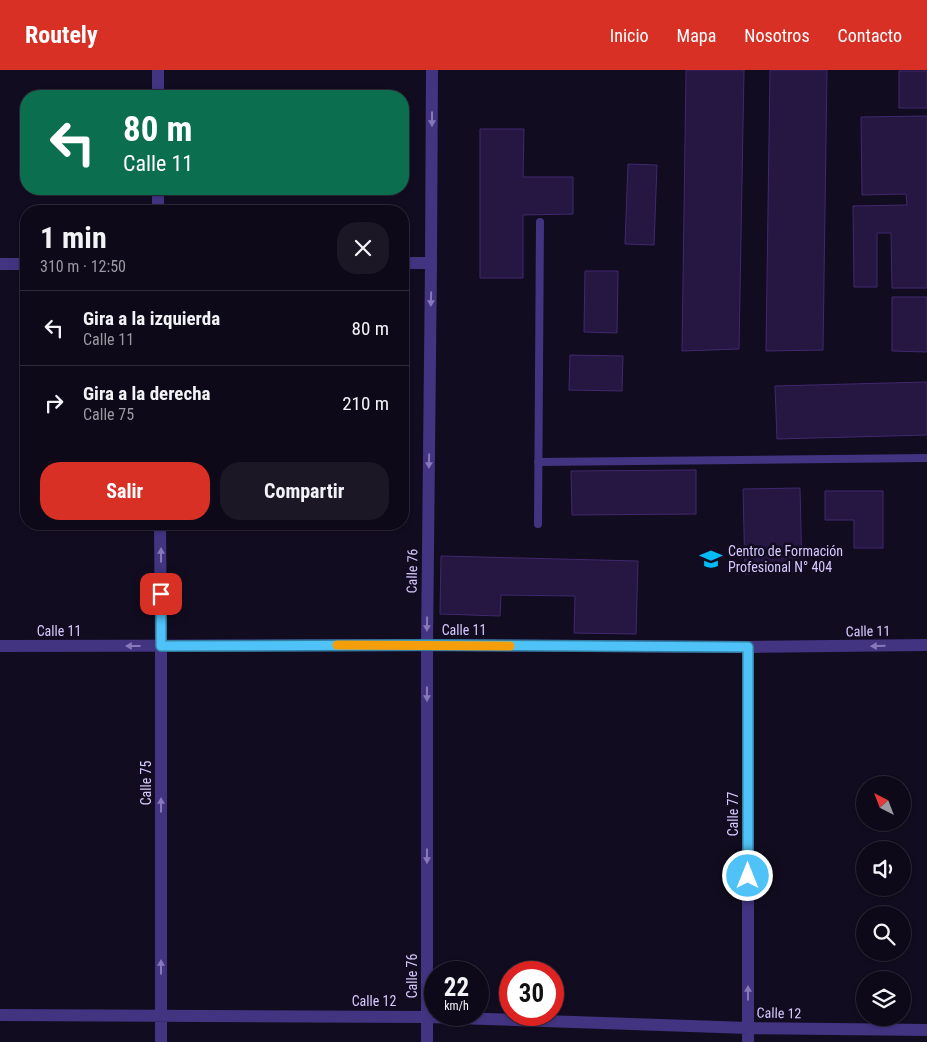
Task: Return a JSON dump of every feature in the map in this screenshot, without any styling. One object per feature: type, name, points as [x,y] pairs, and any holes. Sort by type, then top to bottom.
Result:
[{"type":"street","points":[[158,70],[158,90]]},
{"type":"street","name":"Calle 76","points":[[427,961],[427,645],[432,70]]},
{"type":"street","points":[[409,263],[431,263]]},
{"type":"street","points":[[0,264],[20,264]]},
{"type":"street","name":"Calle 75","points":[[160,530],[161,1042]]},
{"type":"street","name":"Calle 11","points":[[0,646],[427,645],[748,647],[927,645]]},
{"type":"street","name":"Calle 77","points":[[748,647],[748,1042]]},
{"type":"street","name":"Calle 12","points":[[0,1015],[424,1017]]},
{"type":"street","name":"Calle 12","points":[[489,1019],[748,1028],[927,1030]]},
{"type":"street","name":"Calle 76","points":[[427,1026],[427,1042]]},
{"type":"lane","points":[[538,524],[540,222]]},
{"type":"lane","points":[[538,462],[927,458]]},
{"type":"building","points":[[686,70],[744,70],[739,349],[682,351]]},
{"type":"building","points":[[770,70],[827,70],[823,350],[766,351]]},
{"type":"building","points":[[899,71],[927,71],[927,108],[899,108]]},
{"type":"building","points":[[927,116],[927,288],[892,288],[891,233],[877,233],[877,287],[854,287],[853,206],[907,205],[906,194],[862,195],[861,117]]},
{"type":"building","points":[[480,129],[524,129],[523,177],[573,177],[573,214],[523,215],[523,278],[480,278]]},
{"type":"building","points":[[628,164],[657,165],[654,245],[625,244]]},
{"type":"building","points":[[585,271],[618,271],[617,333],[584,332]]},
{"type":"building","points":[[892,297],[927,297],[927,352],[892,351]]},
{"type":"building","points":[[570,355],[623,356],[622,391],[569,390]]},
{"type":"building","points":[[927,382],[927,435],[777,439],[775,386]]},
{"type":"building","points":[[696,470],[696,514],[572,515],[571,471]]},
{"type":"building","points":[[800,488],[802,572],[745,574],[743,489]]},
{"type":"building","points":[[825,491],[883,491],[883,548],[854,548],[854,520],[825,520]]},
{"type":"building","points":[[441,556],[638,561],[636,634],[574,633],[575,596],[501,595],[500,616],[440,614]]},
{"type":"slow traffic","points":[[337,645],[510,646]]},
{"type":"place","name":"Centro de Formación Profesional N° 404","points":[[711,559]]},
{"type":"route","points":[[161,594],[161,646],[748,647],[748,876]]}]
